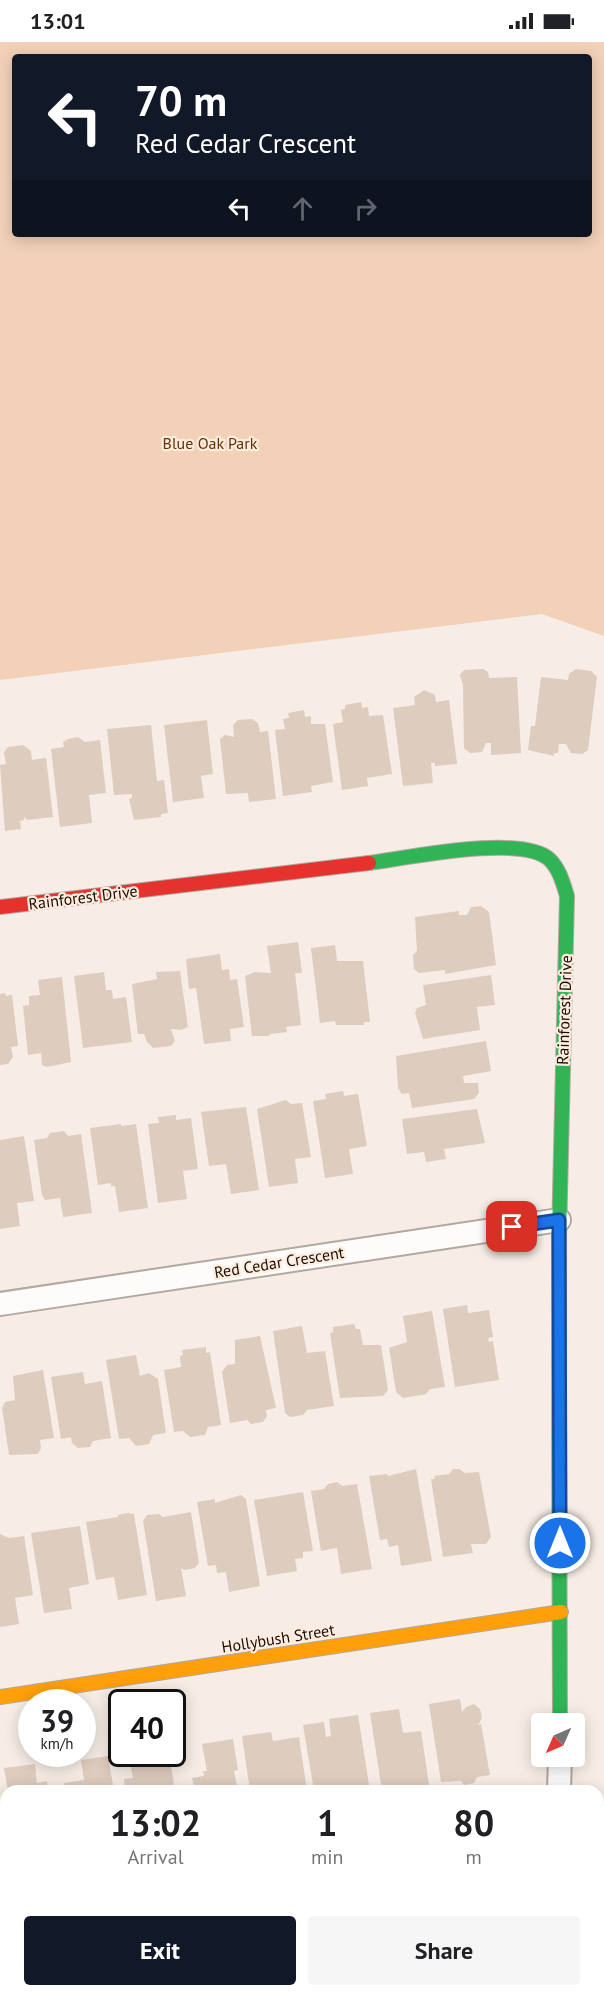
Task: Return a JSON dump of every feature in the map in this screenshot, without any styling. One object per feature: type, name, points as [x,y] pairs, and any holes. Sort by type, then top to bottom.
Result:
[{"type":"street","name":"Rainforest Drive","points":[[0,907],[508,846],[539,850],[560,870],[567,896],[559,1220],[560,1713]]},
{"type":"street","name":"Red Cedar Crescent","points":[[0,1304],[559,1220]]},
{"type":"street","name":"Hollybush Street","points":[[0,1697],[561,1612]]},
{"type":"street","points":[[559,1785],[560,1767]]},
{"type":"green space","name":"Blue Oak Park","points":[[0,42],[604,42],[604,636],[542,614],[0,680]]},
{"type":"building","points":[[483,669],[488,672],[489,678],[517,677],[521,753],[491,755],[491,743],[486,743],[482,752],[470,753],[464,748],[463,685],[460,675],[464,670]]},
{"type":"building","points":[[576,669],[591,671],[597,677],[588,750],[582,754],[571,753],[566,744],[559,744],[558,753],[554,753],[554,756],[528,750],[531,726],[535,726],[541,677],[568,680],[569,674]]},
{"type":"building","points":[[424,690],[435,695],[436,702],[449,700],[457,764],[435,766],[435,763],[431,763],[433,783],[403,786],[393,708],[415,705],[414,697]]},
{"type":"building","points":[[361,702],[362,708],[368,707],[369,716],[383,715],[392,774],[367,778],[368,786],[342,790],[333,724],[343,722],[341,710],[345,709],[345,705]]},
{"type":"building","points":[[304,710],[305,717],[311,716],[311,724],[325,724],[333,782],[311,786],[312,792],[283,796],[275,730],[285,729],[283,719],[289,718],[288,713]]},
{"type":"building","points":[[252,719],[258,723],[260,732],[268,731],[276,799],[249,802],[248,793],[226,794],[220,739],[225,735],[234,737],[233,725],[238,720]]},
{"type":"building","points":[[207,720],[213,774],[201,776],[204,798],[173,802],[164,725]]},
{"type":"building","points":[[151,725],[157,781],[164,780],[168,813],[161,814],[161,817],[134,820],[129,799],[132,798],[132,794],[114,795],[107,729]]},
{"type":"building","points":[[78,737],[85,742],[100,740],[106,793],[89,795],[92,823],[60,827],[51,749],[64,747],[63,742]]},
{"type":"building","points":[[23,745],[31,751],[32,760],[46,758],[53,817],[27,820],[24,817],[24,820],[20,821],[21,829],[5,831],[0,765],[6,764],[4,752],[8,747]]},
{"type":"building","points":[[481,906],[489,912],[496,965],[445,974],[445,970],[419,973],[414,969],[413,955],[417,951],[415,917],[459,911],[459,915],[467,915],[471,907]]},
{"type":"building","points":[[298,942],[302,973],[295,973],[301,1025],[286,1027],[287,1032],[269,1036],[252,1036],[245,976],[255,972],[271,973],[267,946]]},
{"type":"building","points":[[335,945],[337,961],[363,961],[370,1022],[364,1022],[364,1025],[336,1025],[335,1021],[320,1023],[311,948]]},
{"type":"building","points":[[220,954],[222,970],[229,969],[230,980],[237,979],[244,1027],[230,1029],[231,1041],[204,1044],[196,988],[189,989],[186,959]]},
{"type":"building","points":[[180,971],[188,1027],[181,1030],[171,1029],[175,1041],[171,1046],[153,1048],[147,1042],[144,1034],[138,1034],[132,984],[157,979],[156,972]]},
{"type":"building","points":[[104,972],[106,990],[112,990],[113,999],[126,997],[132,1042],[83,1048],[74,976]]},
{"type":"building","points":[[491,975],[495,1005],[477,1007],[480,1030],[423,1039],[415,1013],[417,1008],[426,1005],[423,985]]},
{"type":"building","points":[[62,977],[71,1062],[47,1067],[42,1065],[41,1053],[28,1055],[23,1006],[29,1005],[29,996],[40,995],[38,980]]},
{"type":"building","points":[[5,993],[6,996],[12,995],[18,1046],[11,1047],[13,1057],[8,1064],[0,1065],[0,994]]},
{"type":"building","points":[[486,1041],[491,1071],[463,1076],[464,1083],[478,1083],[479,1093],[474,1099],[412,1108],[409,1093],[402,1094],[398,1088],[396,1056]]},
{"type":"building","points":[[343,1091],[344,1096],[358,1094],[367,1146],[349,1149],[353,1174],[325,1178],[313,1101],[326,1099],[325,1094]]},
{"type":"building","points":[[286,1100],[291,1104],[302,1103],[311,1157],[295,1159],[298,1183],[269,1187],[257,1109]]},
{"type":"building","points":[[246,1107],[259,1190],[231,1194],[226,1164],[209,1166],[201,1112]]},
{"type":"building","points":[[477,1109],[485,1143],[444,1149],[446,1159],[426,1162],[424,1152],[407,1154],[402,1119]]},
{"type":"building","points":[[176,1115],[176,1120],[191,1118],[198,1169],[183,1171],[187,1199],[158,1203],[148,1124],[159,1123],[158,1117]]},
{"type":"building","points":[[121,1124],[121,1126],[136,1124],[148,1208],[119,1212],[115,1186],[111,1186],[111,1183],[98,1185],[90,1128]]},
{"type":"building","points":[[64,1131],[68,1136],[81,1134],[92,1213],[63,1217],[60,1198],[45,1200],[42,1195],[34,1140],[47,1138],[50,1133]]},
{"type":"building","points":[[24,1136],[34,1201],[17,1203],[20,1226],[0,1229],[0,1140]]},
{"type":"building","points":[[467,1305],[468,1313],[489,1310],[493,1337],[488,1338],[489,1342],[493,1341],[499,1380],[455,1387],[443,1309]]},
{"type":"building","points":[[432,1311],[445,1387],[430,1389],[426,1394],[403,1398],[396,1392],[389,1348],[407,1342],[403,1316]]},
{"type":"building","points":[[354,1324],[356,1329],[360,1329],[363,1345],[381,1345],[388,1390],[383,1396],[340,1398],[330,1333],[333,1332],[333,1327]]},
{"type":"building","points":[[302,1326],[307,1353],[325,1351],[334,1406],[307,1410],[303,1415],[290,1417],[285,1413],[273,1331]]},
{"type":"building","points":[[260,1336],[276,1408],[266,1410],[267,1416],[263,1422],[251,1424],[247,1420],[230,1423],[222,1372],[227,1365],[235,1364],[235,1340]]},
{"type":"building","points":[[206,1347],[206,1353],[210,1352],[221,1425],[208,1427],[205,1435],[190,1437],[183,1431],[174,1432],[164,1370],[181,1367],[182,1350]]},
{"type":"building","points":[[136,1355],[140,1376],[149,1373],[158,1379],[166,1433],[153,1435],[149,1444],[136,1446],[129,1438],[119,1439],[106,1360]]},
{"type":"building","points":[[43,1370],[54,1438],[40,1440],[41,1448],[38,1454],[9,1455],[2,1408],[5,1402],[15,1400],[13,1376]]},
{"type":"building","points":[[83,1372],[85,1384],[102,1381],[111,1438],[93,1441],[90,1447],[78,1448],[72,1443],[71,1437],[61,1439],[51,1377]]},
{"type":"building","points":[[416,1469],[432,1561],[401,1566],[398,1545],[389,1547],[387,1539],[380,1540],[369,1476],[387,1474],[388,1476]]},
{"type":"building","points":[[453,1469],[459,1469],[465,1473],[479,1472],[491,1537],[486,1544],[471,1544],[473,1553],[443,1557],[431,1479],[435,1479],[434,1476],[449,1474]]},
{"type":"building","points":[[337,1482],[342,1486],[357,1484],[372,1569],[341,1574],[337,1548],[321,1551],[311,1491],[324,1489],[328,1484]]},
{"type":"building","points":[[303,1492],[313,1551],[303,1552],[303,1558],[295,1559],[297,1571],[267,1576],[254,1500]]},
{"type":"building","points":[[241,1495],[246,1499],[260,1586],[229,1592],[226,1572],[217,1573],[216,1565],[208,1566],[197,1502],[215,1499],[215,1503]]},
{"type":"building","points":[[191,1512],[199,1563],[195,1568],[185,1570],[181,1568],[186,1596],[156,1601],[143,1521],[147,1515],[159,1514],[163,1517]]},
{"type":"building","points":[[134,1514],[147,1595],[118,1600],[114,1577],[96,1580],[86,1522],[118,1517],[118,1515]]},
{"type":"building","points":[[80,1526],[89,1584],[69,1588],[72,1609],[44,1613],[31,1533]]},
{"type":"building","points":[[0,1534],[9,1538],[24,1536],[33,1595],[15,1598],[19,1624],[0,1627]]},
{"type":"building","points":[[460,1699],[462,1712],[466,1707],[474,1704],[480,1709],[482,1718],[478,1725],[481,1724],[490,1775],[477,1777],[474,1783],[464,1785],[461,1781],[441,1782],[429,1704]]},
{"type":"building","points":[[399,1709],[403,1733],[421,1731],[429,1785],[381,1785],[370,1713]]},
{"type":"building","points":[[358,1715],[369,1785],[313,1785],[303,1725],[324,1722],[326,1737],[331,1736],[329,1719]]},
{"type":"building","points":[[271,1732],[273,1741],[299,1737],[306,1785],[249,1785],[242,1736]]},
{"type":"building","points":[[233,1739],[238,1770],[234,1771],[237,1785],[194,1785],[192,1778],[204,1776],[203,1771],[207,1771],[202,1744]]},
{"type":"building","points":[[108,1756],[108,1767],[110,1767],[113,1785],[64,1785],[64,1783],[84,1780],[82,1767],[96,1767],[96,1758]]},
{"type":"building","points":[[18,1766],[35,1767],[37,1783],[47,1781],[47,1785],[7,1785],[4,1768]]},
{"type":"building","points":[[131,1767],[171,1767],[174,1785],[124,1785],[124,1779],[133,1778]]},
{"type":"traffic: fast","points":[[369,863],[463,850],[514,848],[535,852],[549,859],[558,871],[567,896],[559,1237]]},
{"type":"traffic: fast","points":[[559,1425],[560,1713]]},
{"type":"traffic: slow","points":[[0,1697],[561,1612]]},
{"type":"traffic: jam","points":[[0,907],[369,863]]},
{"type":"traffic: jam","points":[[559,1237],[559,1425]]},
{"type":"route","points":[[512,1227],[559,1220],[560,1543]]}]
